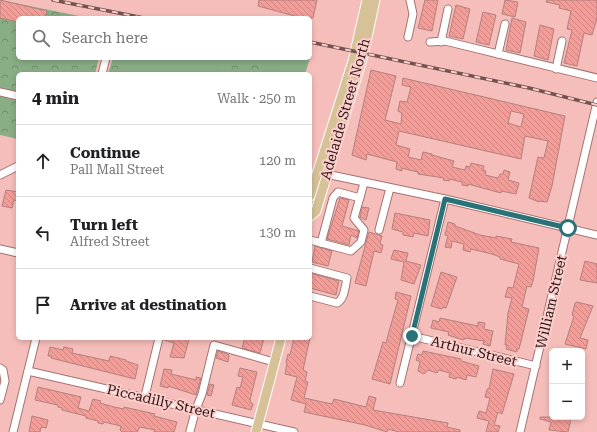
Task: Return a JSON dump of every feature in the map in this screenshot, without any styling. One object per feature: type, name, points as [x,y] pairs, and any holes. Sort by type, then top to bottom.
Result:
[{"type":"main road","name":"Adelaide Street North","points":[[312,190],[353,61],[367,0]]},
{"type":"main road","name":"Adelaide Street North","points":[[312,214],[316,211],[363,56],[375,0]]},
{"type":"main road","points":[[257,428],[280,340]]},
{"type":"street","points":[[408,38],[413,14],[410,0]]},
{"type":"street","points":[[442,42],[448,9]]},
{"type":"street","points":[[498,54],[505,24]]},
{"type":"street","points":[[556,69],[562,41]]},
{"type":"street","points":[[430,42],[442,42],[498,54],[597,78]]},
{"type":"street","points":[[102,72],[106,60]]},
{"type":"street","points":[[0,92],[16,96]]},
{"type":"street","name":"William Street","points":[[520,432],[597,102]]},
{"type":"street","points":[[0,175],[16,167]]},
{"type":"street","points":[[326,174],[445,199],[597,235]]},
{"type":"street","points":[[312,241],[351,251],[361,242],[364,230],[354,218],[364,183]]},
{"type":"street","points":[[379,230],[390,188]]},
{"type":"street","points":[[321,243],[333,198],[338,192],[360,198]]},
{"type":"street","points":[[400,383],[445,199]]},
{"type":"street","points":[[0,249],[16,253]]},
{"type":"street","points":[[312,269],[347,278],[340,302],[337,303],[312,297]]},
{"type":"street","name":"Arthur Street","points":[[412,336],[536,366]]},
{"type":"street","points":[[13,432],[36,340]]},
{"type":"street","points":[[145,396],[159,340]]},
{"type":"street","points":[[190,431],[202,394],[215,341],[240,354],[274,362]]},
{"type":"street","points":[[0,368],[3,370],[5,381],[0,400]]},
{"type":"street","name":"Piccadilly Street","points":[[28,371],[145,396],[196,409],[257,428],[294,432]]},
{"type":"green space","points":[[0,0],[79,16],[16,16],[16,60],[98,60],[96,72],[16,72],[16,139],[0,135]]},
{"type":"green space","points":[[112,60],[309,60],[306,72],[109,72]]},
{"type":"green space","points":[[122,60],[219,60],[217,72],[120,72]]},
{"type":"green space","points":[[262,60],[302,60],[300,72],[287,72],[261,66]]},
{"type":"building","points":[[0,0],[47,11],[46,16],[16,16],[16,22],[0,18]]},
{"type":"building","points":[[259,0],[317,0],[313,18],[312,16],[295,16],[258,6]]},
{"type":"building","points":[[425,0],[438,0],[432,31],[418,28]]},
{"type":"building","points":[[505,0],[518,2],[515,17],[502,14]]},
{"type":"building","points":[[547,0],[597,0],[597,18],[592,35],[584,33],[577,66],[564,63],[572,30],[567,29],[571,11],[559,8],[560,5],[546,2]]},
{"type":"building","points":[[456,5],[470,9],[463,39],[449,36]]},
{"type":"building","points":[[483,12],[496,15],[489,45],[476,42]]},
{"type":"building","points":[[512,18],[526,22],[520,53],[506,50]]},
{"type":"building","points":[[540,25],[554,29],[548,60],[534,56]]},
{"type":"building","points":[[371,70],[396,76],[385,120],[401,124],[402,113],[398,111],[400,101],[407,102],[411,87],[402,85],[403,78],[565,116],[552,186],[547,202],[539,202],[529,198],[538,157],[544,158],[548,141],[525,136],[521,159],[399,131],[396,145],[410,149],[408,157],[421,160],[423,152],[454,161],[452,167],[465,170],[466,166],[470,167],[471,163],[484,166],[483,170],[486,171],[485,175],[498,178],[500,174],[503,174],[504,170],[510,172],[508,180],[519,183],[516,194],[501,191],[501,193],[468,184],[468,186],[462,185],[462,182],[450,179],[449,181],[443,180],[444,178],[418,174],[418,172],[402,168],[402,171],[396,169],[397,162],[367,154],[366,160],[352,155]],"holes":[[[511,111],[524,114],[521,127],[508,123]]]},
{"type":"building","points":[[6,190],[16,192],[16,200],[14,200],[12,208],[2,206]]},
{"type":"building","points":[[340,198],[349,200],[342,226],[359,231],[357,238],[351,235],[349,245],[327,239]]},
{"type":"building","points":[[362,207],[369,208],[366,220],[360,217]]},
{"type":"building","points":[[395,213],[430,220],[428,236],[414,233],[413,237],[403,235],[403,232],[392,229]]},
{"type":"building","points":[[448,222],[480,235],[512,239],[511,242],[539,248],[533,281],[531,287],[527,286],[522,307],[529,309],[517,352],[506,349],[507,345],[505,345],[508,313],[512,298],[505,297],[508,287],[513,288],[519,264],[500,259],[500,257],[492,254],[471,249],[470,252],[463,250],[464,244],[452,241],[451,248],[445,247],[448,236],[445,235]]},
{"type":"building","points":[[369,232],[382,236],[380,244],[383,245],[381,253],[374,251],[366,286],[355,283]]},
{"type":"building","points":[[315,246],[332,251],[328,266],[312,262]]},
{"type":"building","points":[[394,250],[408,253],[406,261],[421,265],[414,284],[401,280],[404,262],[391,259]]},
{"type":"building","points":[[585,261],[597,264],[597,283],[580,280]]},
{"type":"building","points":[[441,272],[457,277],[446,308],[443,307],[442,309],[431,306]]},
{"type":"building","points":[[312,274],[339,281],[336,295],[312,289]]},
{"type":"building","points":[[396,292],[411,296],[390,384],[372,379],[383,342],[386,343],[398,300],[395,299]]},
{"type":"building","points":[[577,302],[593,306],[580,338],[588,340],[586,349],[565,344],[574,316],[572,315],[575,303]]},
{"type":"building","points":[[440,318],[478,326],[478,322],[485,323],[484,329],[493,331],[490,346],[483,344],[484,341],[465,338],[464,340],[448,335],[449,332],[431,328],[433,320],[439,322]]},
{"type":"building","points":[[164,340],[189,340],[184,358],[170,357],[174,343]]},
{"type":"building","points":[[244,340],[263,340],[260,353],[242,348]]},
{"type":"building","points":[[294,340],[310,340],[303,370],[307,372],[305,381],[308,382],[304,398],[332,404],[334,399],[366,407],[369,396],[376,398],[373,410],[448,423],[447,427],[460,430],[460,432],[399,432],[388,429],[387,432],[365,425],[304,412],[306,404],[291,400],[297,377],[285,374],[288,354],[290,355]]},
{"type":"building","points":[[50,347],[63,350],[64,347],[73,349],[72,353],[109,361],[110,356],[126,360],[138,365],[135,379],[51,358],[52,356],[48,356]]},
{"type":"building","points":[[218,351],[229,355],[228,362],[216,358]]},
{"type":"building","points":[[423,351],[461,359],[461,361],[479,366],[476,377],[467,375],[466,380],[457,377],[456,379],[449,377],[450,373],[439,370],[437,373],[428,370],[424,374],[418,371],[420,362],[416,360],[418,354],[422,355]]},
{"type":"building","points":[[240,368],[257,372],[250,400],[253,404],[251,410],[232,405],[237,387],[240,388],[243,377],[238,376]]},
{"type":"building","points":[[164,369],[172,370],[171,374],[196,380],[196,377],[201,378],[196,395],[168,386],[168,388],[160,386]]},
{"type":"building","points":[[493,369],[514,374],[502,414],[498,412],[494,425],[500,426],[498,432],[486,432],[489,421],[477,418],[479,411],[486,413],[490,398],[485,397],[487,389],[489,389]]},
{"type":"building","points":[[210,384],[214,385],[211,396],[207,395]]},
{"type":"building","points":[[38,387],[81,397],[78,408],[89,411],[93,399],[101,401],[100,403],[114,407],[124,409],[124,407],[155,414],[154,416],[177,422],[174,432],[154,432],[155,430],[140,427],[137,432],[122,432],[120,430],[121,426],[104,422],[103,424],[98,423],[98,421],[86,418],[86,416],[62,410],[62,408],[58,407],[58,405],[35,400]]},
{"type":"building","points":[[32,416],[48,420],[46,428],[41,427],[40,432],[29,432]]},
{"type":"building","points":[[540,417],[549,417],[549,420],[571,420],[568,432],[549,430],[551,422],[540,419]]},
{"type":"railway","points":[[53,0],[134,16]]},
{"type":"railway","points":[[312,42],[529,88],[597,105]]},
{"type":"route","points":[[412,336],[445,199],[568,228]]}]
